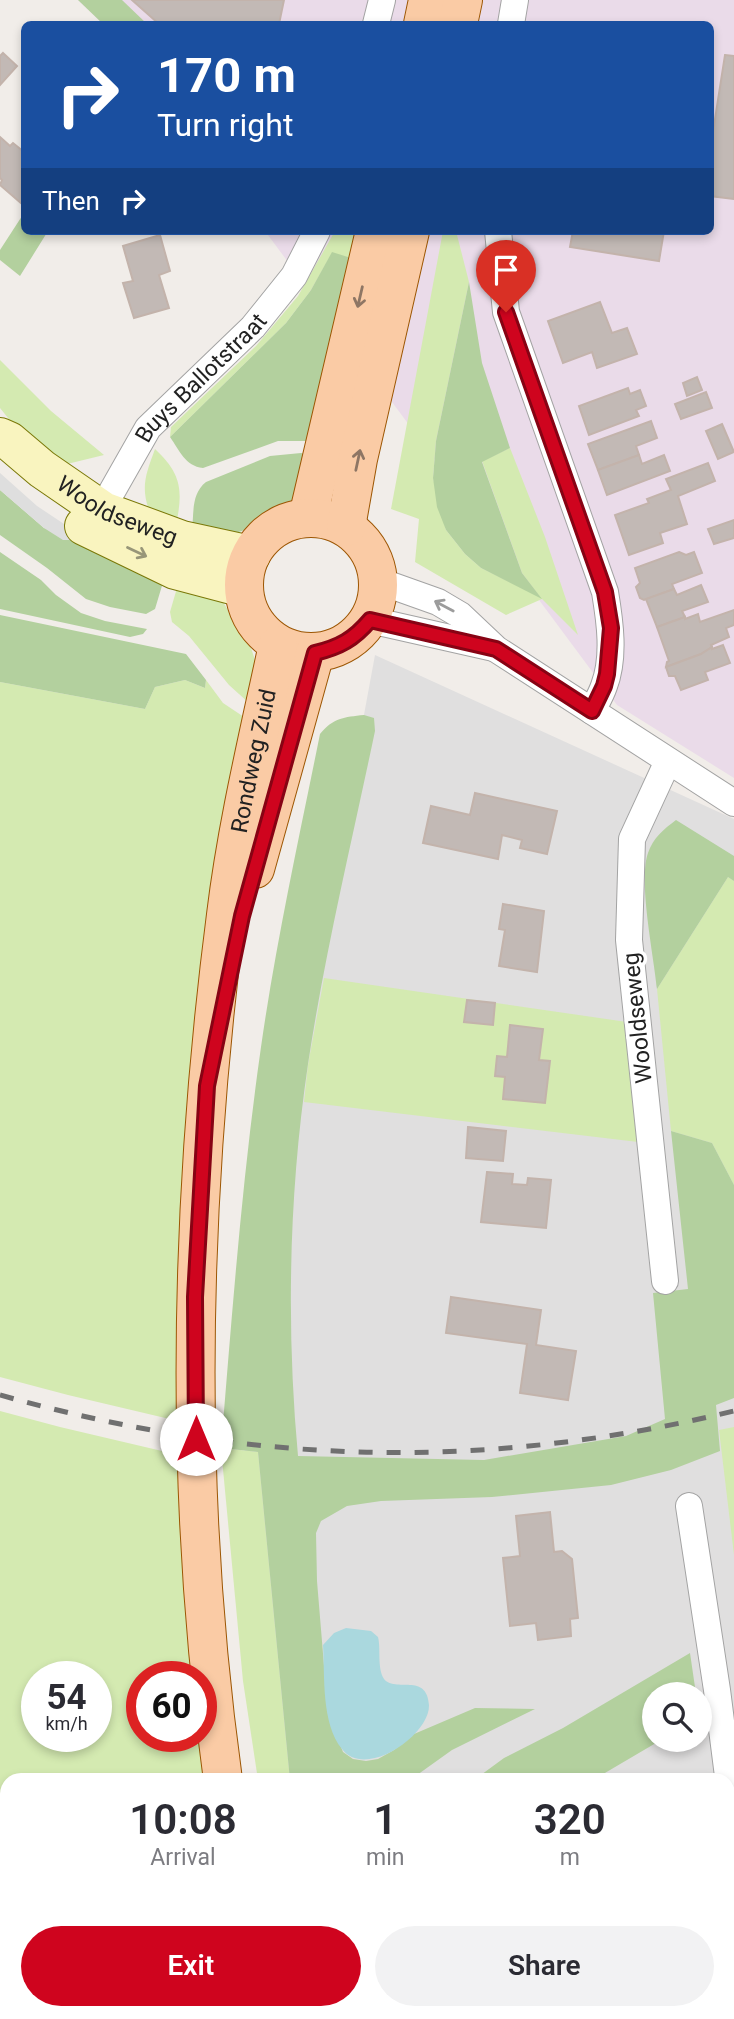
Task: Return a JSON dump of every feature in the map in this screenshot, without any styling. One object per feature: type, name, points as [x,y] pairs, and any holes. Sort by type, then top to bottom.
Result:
[{"type":"main road","points":[[424,21],[428,0]]},
{"type":"main road","points":[[459,21],[463,0]]},
{"type":"main road","points":[[309,517],[374,235]]},
{"type":"main road","points":[[346,527],[358,459],[409,235]]},
{"type":"main road","name":"Wooldseweg","points":[[0,437],[9,441],[42,469],[96,521]]},
{"type":"main road","name":"Wooldseweg","points":[[0,460],[25,484],[96,521],[182,540],[247,571]]},
{"type":"main road","points":[[309,517],[328,519],[346,527],[363,541],[374,560],[379,581],[377,601],[370,620],[356,636],[336,648],[315,653],[296,652],[278,645],[260,630],[248,611],[247,571],[261,540],[274,528],[291,520],[309,517]]},
{"type":"main road","name":"Rondweg Zuid","points":[[222,1773],[203,1602],[196,1439],[195,1297],[207,1086],[228,900],[248,780],[278,645]]},
{"type":"main road","name":"Rondweg Zuid","points":[[207,1086],[242,916],[315,653]]},
{"type":"street","points":[[377,21],[382,0]]},
{"type":"street","points":[[511,21],[514,0]]},
{"type":"street","name":"Buys Ballotstraat","points":[[96,521],[148,428],[253,327],[293,275],[315,235]]},
{"type":"street","points":[[498,235],[506,312],[605,592],[611,628],[607,674],[592,711]]},
{"type":"street","points":[[379,581],[438,602],[460,615],[496,649],[734,803]]},
{"type":"street","points":[[370,620],[496,649]]},
{"type":"street","name":"Wooldseweg","points":[[666,1281],[629,940],[632,839],[668,761]]},
{"type":"street","points":[[689,1506],[728,1773]]},
{"type":"shaded area","points":[[78,0],[734,0],[734,778],[617,705],[268,235],[714,235],[714,21],[100,21]]},
{"type":"shaded area","points":[[0,473],[37,506],[88,540],[63,540],[44,528],[0,490]]},
{"type":"shaded area","points":[[375,655],[734,819],[734,1773],[286,1773],[238,1399]]},
{"type":"green space","points":[[78,0],[122,0],[144,21],[100,21]]},
{"type":"green space","points":[[21,218],[21,235],[46,235],[20,276],[0,260],[0,250]]},
{"type":"green space","points":[[333,235],[364,235],[316,443],[332,253],[311,290],[286,323],[170,437],[171,427],[256,346],[298,296]]},
{"type":"green space","points":[[442,235],[457,235],[469,282],[436,441],[433,478],[446,530],[465,554],[481,568],[540,597],[522,573],[482,461],[510,448],[545,537],[578,635],[542,599],[506,615],[415,562],[419,519],[391,509]]},
{"type":"green space","points":[[332,252],[351,258],[307,441],[278,441],[203,468],[192,464],[183,457],[170,437],[286,323],[311,290]]},
{"type":"green space","points":[[469,282],[482,363],[510,448],[482,462],[522,573],[542,599],[481,568],[465,554],[446,530],[437,507],[433,478],[436,441]]},
{"type":"green space","points":[[0,360],[51,411],[104,455],[63,465],[21,434],[0,408]]},
{"type":"green space","points":[[155,449],[171,467],[178,484],[180,493],[176,525],[150,513],[147,504],[145,481]]},
{"type":"green space","points":[[301,453],[314,456],[301,491],[290,504],[242,531],[228,535],[192,531],[196,498],[206,482],[270,456]]},
{"type":"green space","points":[[0,490],[44,528],[88,540],[164,579],[155,609],[146,614],[86,599],[0,535]]},
{"type":"green space","points":[[0,552],[41,580],[81,613],[105,621],[147,629],[143,634],[130,637],[0,609]]},
{"type":"green space","points":[[179,581],[221,599],[250,645],[256,663],[249,703],[229,685],[189,636],[172,622],[170,612]]},
{"type":"green space","points":[[0,615],[186,654],[206,680],[205,688],[185,680],[155,687],[145,709],[0,682]]},
{"type":"green space","points":[[185,680],[205,688],[206,680],[223,703],[250,721],[178,1421],[0,1377],[0,682],[145,709],[155,687]]},
{"type":"green space","points":[[364,715],[374,718],[375,731],[322,980],[302,1112],[291,1259],[292,1358],[298,1456],[484,1460],[626,1436],[665,1419],[653,1293],[688,1289],[671,1131],[712,1143],[734,1185],[734,1398],[716,1405],[720,1451],[671,1470],[611,1485],[492,1497],[381,1501],[347,1506],[321,1521],[316,1533],[317,1581],[328,1714],[343,1752],[353,1759],[378,1759],[414,1734],[475,1708],[535,1709],[452,1750],[420,1773],[289,1773],[258,1452],[221,1448],[248,1147],[267,1008],[320,734],[339,719]]},
{"type":"green space","points":[[676,820],[734,856],[734,881],[728,877],[657,989],[646,900],[645,866],[653,843],[663,830]]},
{"type":"green space","points":[[728,877],[734,881],[734,1185],[712,1143],[671,1131],[657,989]]},
{"type":"green space","points":[[324,978],[627,1022],[638,1142],[304,1102]]},
{"type":"green space","points":[[0,1411],[179,1455],[191,1661],[126,1661],[126,1752],[201,1752],[204,1773],[0,1773]]},
{"type":"green space","points":[[734,1427],[734,1555],[719,1430]]},
{"type":"green space","points":[[221,1448],[258,1452],[289,1773],[257,1773],[243,1681]]},
{"type":"green space","points":[[690,1653],[694,1682],[642,1682],[642,1751],[605,1773],[484,1773],[504,1758],[563,1728]]},
{"type":"water","points":[[346,1628],[371,1631],[378,1637],[384,1679],[389,1683],[417,1686],[427,1695],[429,1705],[419,1729],[408,1740],[380,1757],[352,1757],[342,1749],[330,1726],[325,1699],[323,1645],[334,1633]]},
{"type":"building","points":[[132,0],[284,0],[280,21],[156,21]]},
{"type":"building","points":[[3,53],[17,66],[0,85],[0,56]]},
{"type":"building","points":[[725,55],[734,56],[734,199],[714,196],[714,125]]},
{"type":"building","points":[[0,137],[10,146],[13,143],[21,150],[21,203],[0,185]]},
{"type":"building","points":[[160,235],[170,271],[159,275],[169,308],[134,318],[123,283],[133,281],[123,246]]},
{"type":"building","points":[[572,235],[663,235],[659,261],[570,247]]},
{"type":"building","points":[[600,302],[612,333],[627,328],[637,354],[597,368],[592,352],[563,363],[548,321]]},
{"type":"building","points":[[697,377],[702,390],[687,396],[683,383]]},
{"type":"building","points":[[628,388],[630,394],[640,390],[646,406],[636,410],[639,416],[589,435],[579,406]]},
{"type":"building","points":[[706,392],[712,408],[681,419],[675,404]]},
{"type":"building","points":[[651,421],[657,438],[636,446],[639,455],[598,470],[588,444]]},
{"type":"building","points":[[722,424],[734,452],[718,459],[706,431]]},
{"type":"building","points":[[639,455],[642,464],[664,455],[670,471],[607,495],[598,470]]},
{"type":"building","points":[[708,463],[715,481],[678,496],[687,524],[660,533],[663,543],[629,555],[615,515],[649,503],[647,499],[671,490],[666,479]]},
{"type":"building","points":[[734,520],[734,538],[714,544],[708,529]]},
{"type":"building","points":[[679,552],[686,555],[694,552],[702,573],[672,584],[674,589],[644,600],[640,598],[636,587],[640,583],[635,568]]},
{"type":"building","points":[[701,585],[708,602],[682,611],[685,617],[657,627],[646,599],[674,589],[677,595]]},
{"type":"building","points":[[734,610],[734,625],[726,628],[729,637],[711,645],[712,647],[701,654],[666,667],[669,661],[657,627],[698,614],[700,622]]},
{"type":"building","points":[[723,645],[730,663],[705,672],[708,680],[681,690],[675,676],[669,676],[666,667]]},
{"type":"building","points":[[475,793],[557,811],[547,854],[520,848],[522,840],[502,835],[498,859],[423,843],[431,806],[470,815]]},
{"type":"building","points":[[503,904],[544,911],[537,972],[499,966],[505,930],[499,929]]},
{"type":"building","points":[[467,1000],[495,1003],[493,1025],[464,1022]]},
{"type":"building","points":[[510,1025],[543,1029],[539,1060],[550,1061],[545,1103],[503,1099],[505,1077],[495,1076],[497,1056],[507,1057]]},
{"type":"building","points":[[468,1127],[506,1131],[503,1161],[466,1158]]},
{"type":"building","points":[[487,1172],[513,1174],[512,1184],[527,1185],[528,1178],[551,1180],[546,1228],[481,1222]]},
{"type":"building","points":[[451,1297],[541,1310],[536,1345],[576,1351],[568,1400],[520,1393],[527,1344],[446,1333]]},
{"type":"building","points":[[550,1512],[554,1552],[562,1551],[572,1559],[578,1618],[570,1619],[571,1636],[538,1640],[536,1623],[510,1626],[503,1558],[520,1556],[516,1516]]},
{"type":"railway","points":[[0,1395],[93,1418],[185,1436],[275,1447],[366,1452],[456,1451],[548,1444],[640,1431],[734,1411]]},
{"type":"route","points":[[196,1439],[195,1297],[207,1086],[242,916],[315,653],[336,648],[356,636],[370,620],[496,649],[592,711],[604,686],[611,628],[605,592],[506,312]]}]
